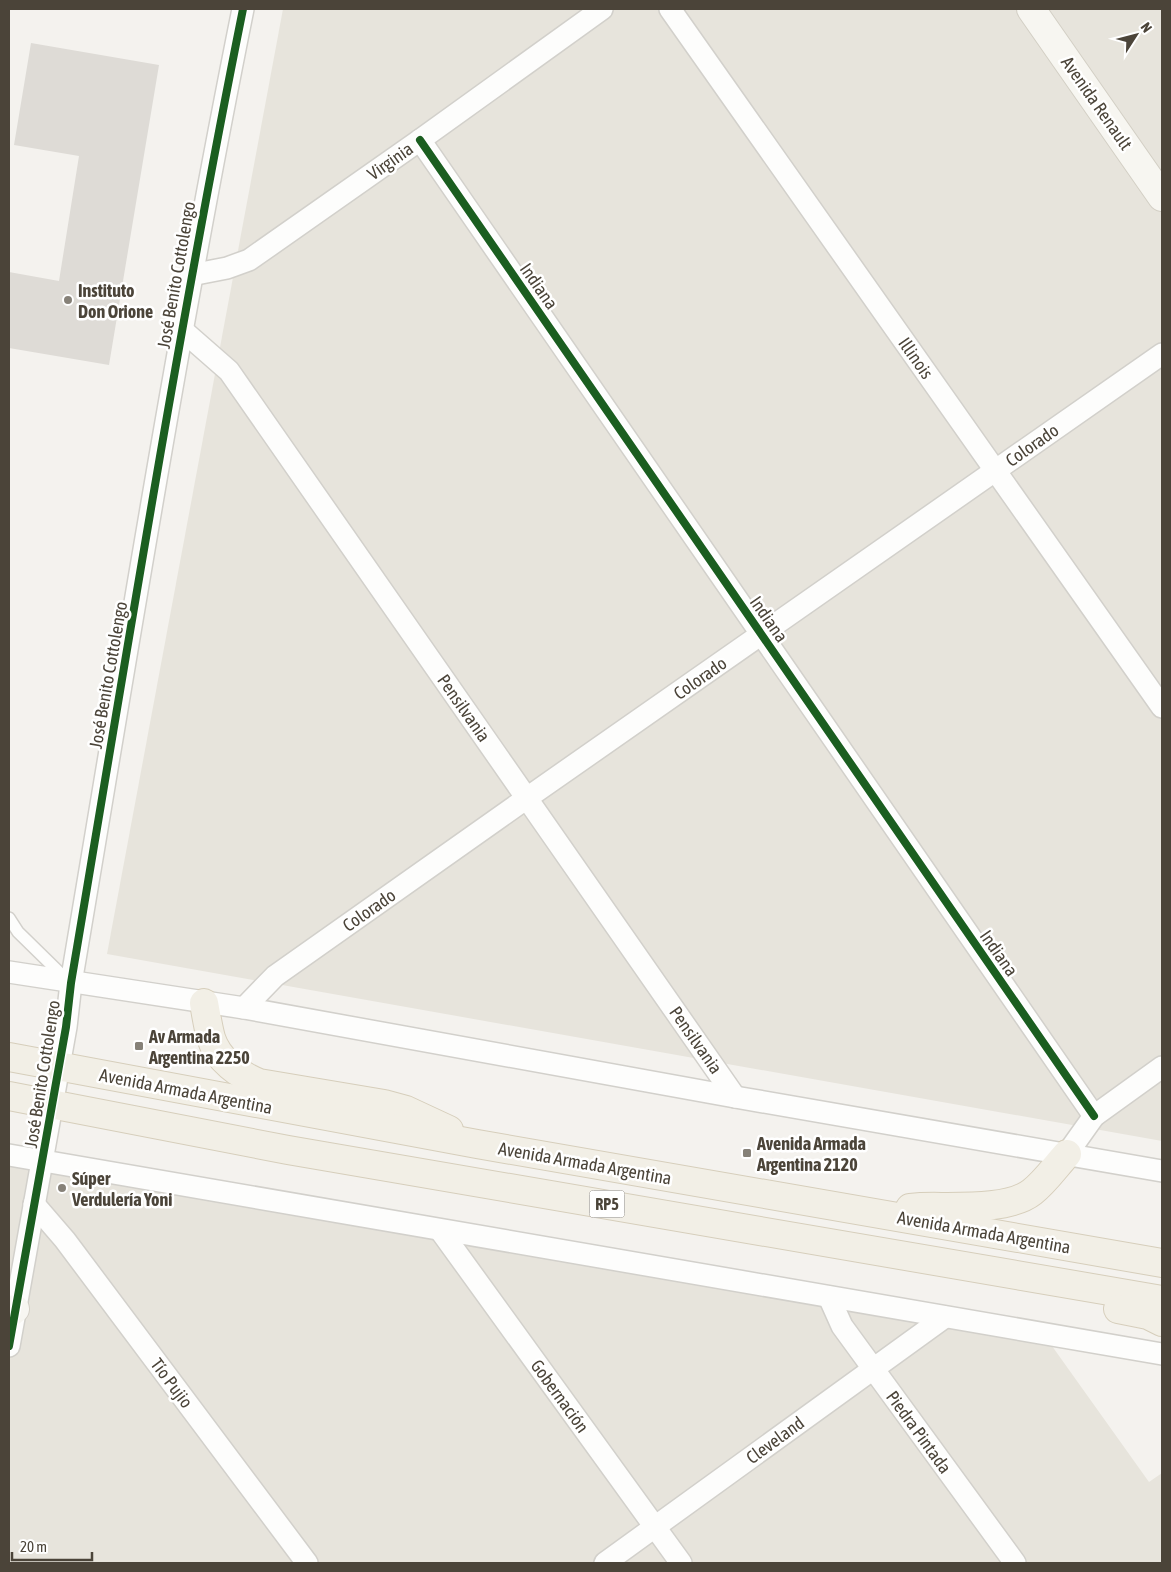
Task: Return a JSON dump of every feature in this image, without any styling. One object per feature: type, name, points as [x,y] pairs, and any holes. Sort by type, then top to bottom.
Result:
[{"type":"main road","points":[[204,1003],[212,1040],[226,1062],[242,1076],[259,1083],[384,1104],[406,1110],[477,1144]]},
{"type":"main road","name":"Avenida Armada Argentina","points":[[9,1057],[477,1144],[1162,1263]]},
{"type":"main road","name":"Avenida Armada Argentina","points":[[9,1096],[298,1152],[1162,1300]]},
{"type":"main road","points":[[877,1213],[921,1206],[996,1205],[1015,1200],[1032,1192],[1067,1154]]},
{"type":"main road","points":[[941,1261],[1014,1288],[1148,1315],[1162,1322]]},
{"type":"street","name":"José Benito Cottolengo","points":[[9,1346],[12,1311],[43,1161],[66,1027],[71,983],[181,329],[243,9]]},
{"type":"street","name":"Virginia","points":[[191,275],[227,268],[249,260],[602,9]]},
{"type":"street","name":"Illinois","points":[[670,9],[1162,707]]},
{"type":"street","name":"Avenida Renault","points":[[1031,9],[1162,197]]},
{"type":"street","name":"Indiana","points":[[420,140],[1094,1116]]},
{"type":"street","name":"Pensilvania","points":[[181,329],[229,371],[735,1097]]},
{"type":"street","name":"Colorado","points":[[244,1008],[275,976],[1162,354]]},
{"type":"street","points":[[9,972],[244,1008],[735,1097],[1162,1171]]},
{"type":"street","points":[[1067,1154],[1094,1116],[1162,1067]]},
{"type":"street","points":[[9,1155],[1162,1354]]},
{"type":"street","name":"Tío Pujio","points":[[34,1204],[65,1240],[307,1563]]},
{"type":"street","name":"Gobernación","points":[[440,1230],[681,1563]]},
{"type":"street","name":"Piedra Pintada","points":[[829,1297],[842,1326],[1015,1563]]},
{"type":"street","name":"Cleveland","points":[[605,1563],[945,1317]]},
{"type":"lane","points":[[9,918],[18,932],[71,983]]},
{"type":"shaded area","points":[[283,9],[1162,9],[1162,1141],[107,954]]},
{"type":"shaded area","points":[[9,1161],[1047,1339],[1149,1482],[1162,1473],[1162,1563],[9,1563]]},
{"type":"building","points":[[31,43],[159,65],[109,365],[9,348],[9,272],[59,281],[79,156],[14,145]]},
{"type":"cycle path","points":[[9,1346],[66,1027],[71,983],[132,617],[196,252],[243,9]]},
{"type":"cycle path","points":[[420,140],[1094,1116]]},
{"type":"place","name":"Instituto Don Orione","points":[[68,300]]},
{"type":"place","name":"Av Armada Argentina 2250","points":[[139,1046]]},
{"type":"place","name":"Avenida Armada Argentina 2120","points":[[747,1153]]},
{"type":"place","name":"Súper Verdulería Yoni","points":[[62,1188]]}]
